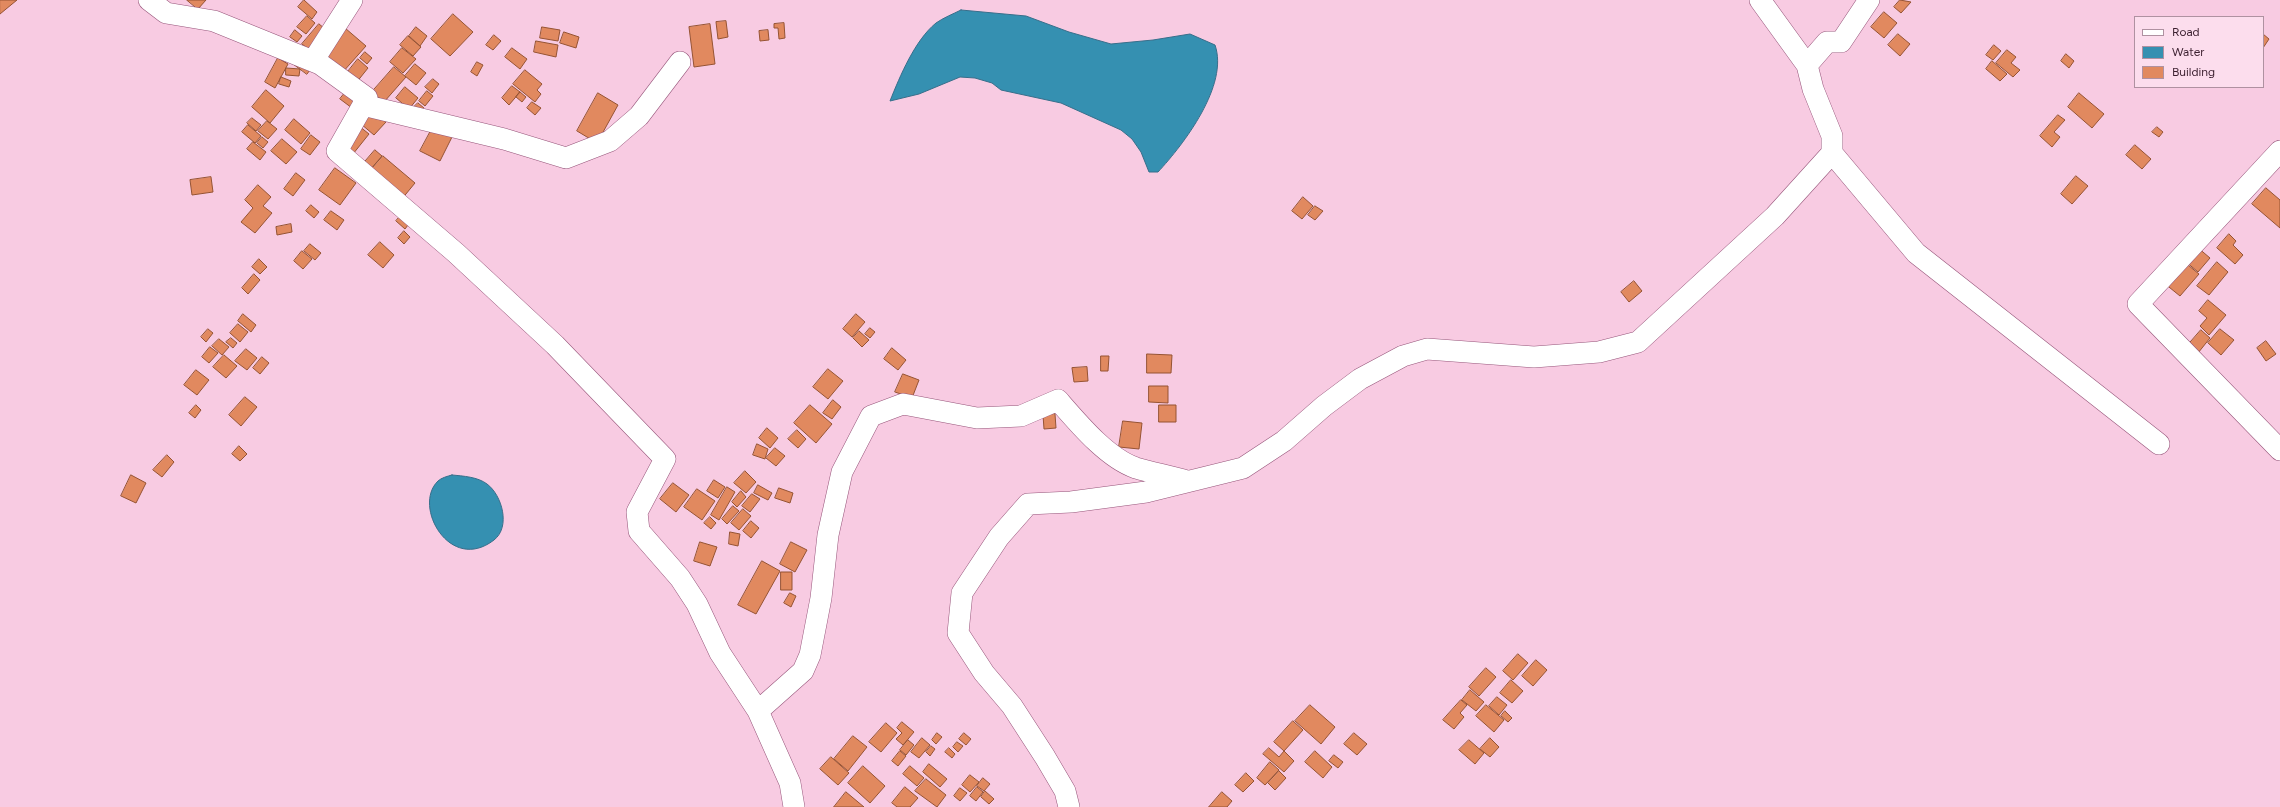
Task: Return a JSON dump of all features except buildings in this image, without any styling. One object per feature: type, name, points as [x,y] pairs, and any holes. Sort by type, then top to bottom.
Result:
[{"type":"street","points":[[149,0],[166,13],[214,21],[313,61],[367,98],[337,151],[456,253],[555,344],[665,459],[637,512],[639,531],[680,578],[697,604],[720,654],[758,711],[790,783],[794,807]]},
{"type":"street","points":[[313,61],[352,0]]},
{"type":"street","points":[[1760,0],[1807,65],[1813,89],[1821,104],[1832,136],[1832,153],[1916,253],[2159,444]]},
{"type":"street","points":[[1807,65],[1827,42],[1842,42],[1869,0]]},
{"type":"street","points":[[363,105],[504,140],[566,158],[610,141],[639,116],[680,62]]},
{"type":"street","points":[[2280,151],[2138,304],[2280,450]]},
{"type":"street","points":[[1069,807],[1065,791],[1045,757],[1012,706],[984,673],[958,633],[962,594],[999,537],[1028,504],[1071,502],[1146,492],[1243,468],[1284,441],[1324,406],[1360,379],[1403,356],[1427,349],[1534,357],[1599,352],[1638,342],[1775,216],[1832,153]]},
{"type":"street","points":[[758,711],[803,671],[810,655],[821,598],[828,534],[842,472],[871,416],[903,404],[977,418],[1021,416],[1058,400],[1082,428],[1114,455],[1135,468],[1188,482]]},
{"type":"water","points":[[961,10],[1026,16],[1069,32],[1111,44],[1153,40],[1190,34],[1215,45],[1218,61],[1216,78],[1202,113],[1180,146],[1158,172],[1149,172],[1141,152],[1132,139],[1121,130],[1061,103],[1001,90],[992,83],[975,78],[960,77],[919,94],[890,101],[903,70],[928,30],[936,23]]},
{"type":"water","points":[[452,475],[470,477],[487,484],[497,496],[500,503],[503,519],[499,534],[494,540],[478,548],[463,549],[450,543],[440,533],[433,520],[430,506],[431,492],[439,480]]}]
